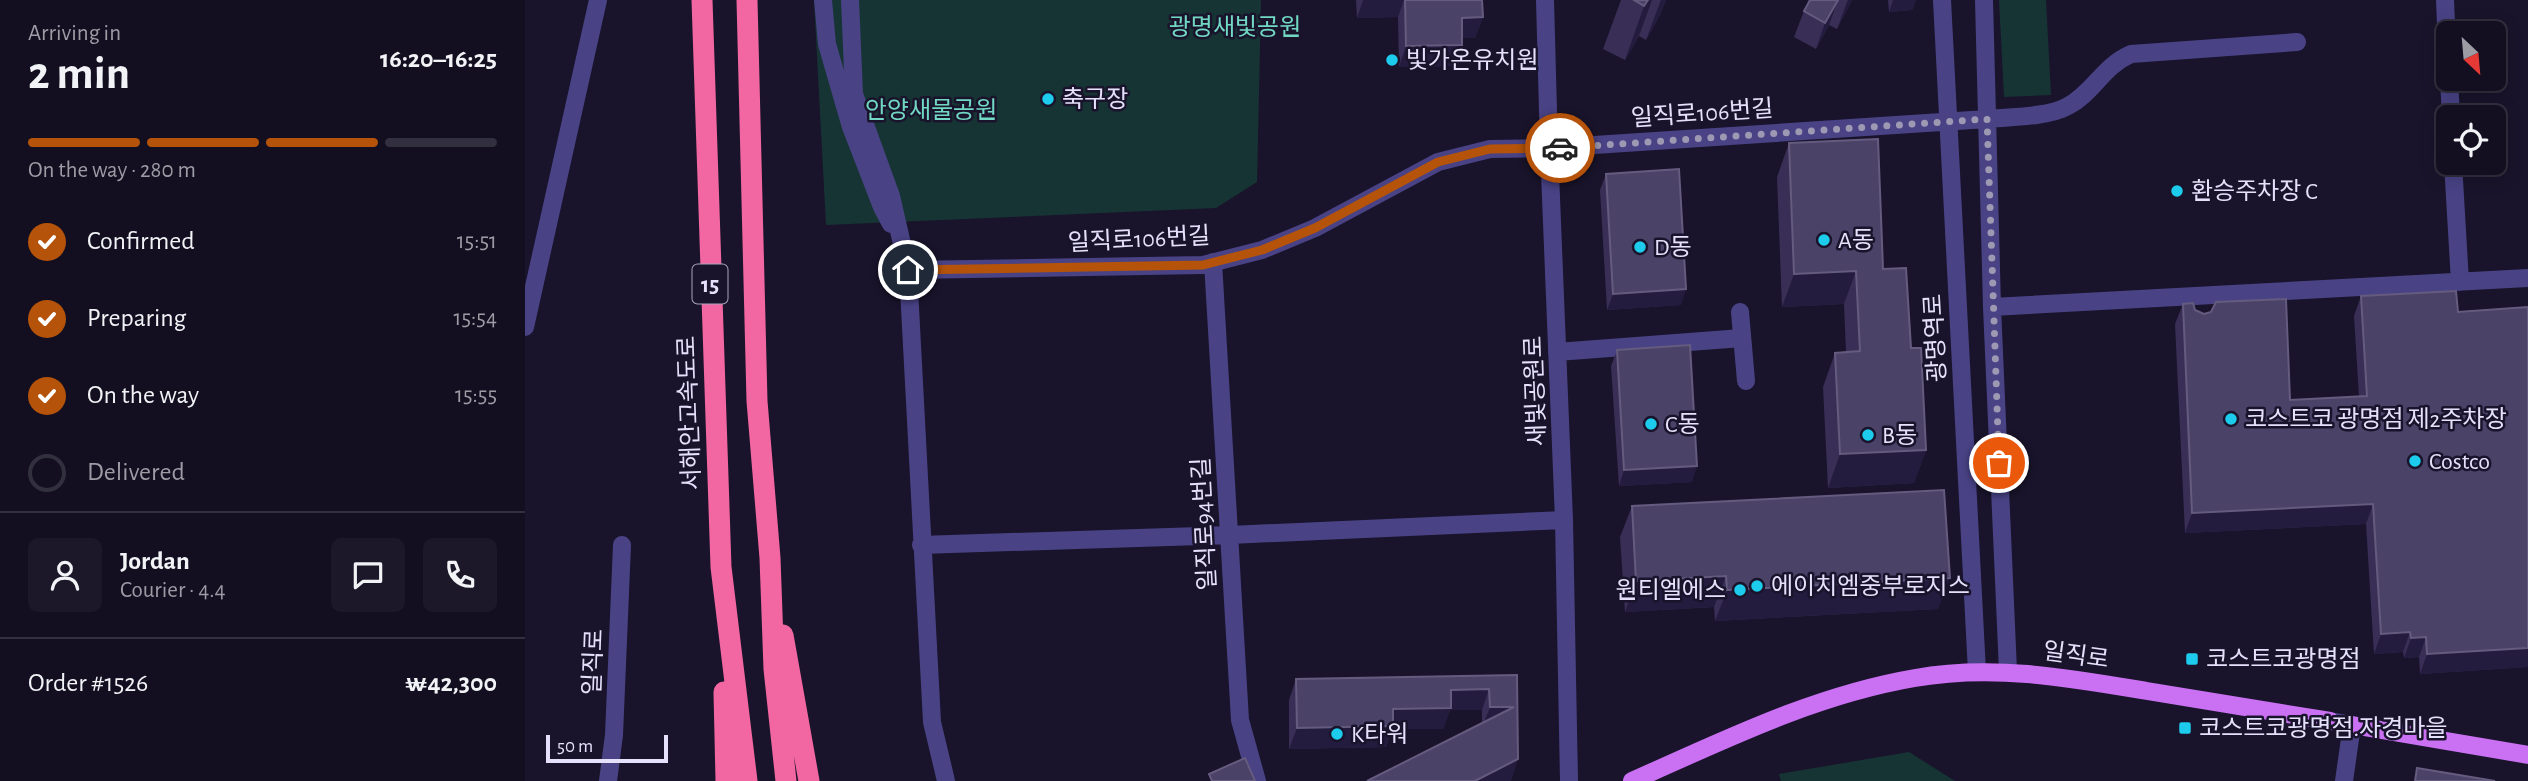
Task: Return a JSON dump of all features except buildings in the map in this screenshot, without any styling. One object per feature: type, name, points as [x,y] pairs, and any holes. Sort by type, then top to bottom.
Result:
[{"type":"highway","name":"서해안고속도로","points":[[702,0],[721,567],[747,781]]},
{"type":"highway","name":"15","points":[[747,0],[757,401],[770,558],[774,669],[786,781]]},
{"type":"highway","points":[[770,558],[809,781]]},
{"type":"highway","points":[[721,567],[726,781]]},
{"type":"main road","name":"일직로","points":[[1632,781],[1755,726],[1840,694],[1917,677],[2008,671],[2065,677],[2330,721]]},
{"type":"main road","name":"일직로","points":[[2352,725],[2528,755]]},
{"type":"street","points":[[525,327],[598,0]]},
{"type":"street","points":[[823,0],[827,44],[851,127],[882,207],[902,243]]},
{"type":"street","points":[[851,0],[854,94],[891,196],[908,270],[932,722],[946,781]]},
{"type":"street","name":"새빛공원로","points":[[1545,0],[1565,520],[1569,781]]},
{"type":"street","name":"광명역로","points":[[1942,0],[1977,672]]},
{"type":"street","points":[[1984,0],[1992,307],[2008,671]]},
{"type":"street","points":[[2445,0],[2446,21]]},
{"type":"street","name":"일직로106번길","points":[[908,270],[1203,265],[1262,250],[1315,228],[1438,162],[1490,149],[1549,148],[1987,119],[2058,111],[2070,106],[2085,93],[2111,65],[2131,54],[2297,42]]},
{"type":"street","points":[[2454,175],[2460,282]]},
{"type":"street","name":"일직로94번길","points":[[1213,262],[1240,720],[1257,781]]},
{"type":"street","points":[[1992,307],[2195,303],[2528,278]]},
{"type":"street","points":[[1740,312],[1746,381]]},
{"type":"street","points":[[1557,352],[1742,338]]},
{"type":"street","points":[[921,545],[1565,520]]},
{"type":"street","name":"일직로","points":[[608,781],[614,735],[622,545]]},
{"type":"street","name":"일직로","points":[[2330,721],[2352,725]]},
{"type":"street","points":[[2344,781],[2352,725]]},
{"type":"green space","name":"안양새물공원","points":[[814,0],[1261,0],[1257,182],[1216,208],[826,225]]},
{"type":"green space","points":[[1999,0],[2046,0],[2051,95],[2004,97]]},
{"type":"green space","points":[[1909,752],[1955,781],[1781,781],[1779,774]]},
{"type":"way so far","points":[[1560,148],[1987,119],[1999,463]]},
{"type":"place","name":"빛가온유치원","points":[[1392,60]]},
{"type":"place","name":"축구장","points":[[1048,99]]},
{"type":"place","name":"환승주차장 C","points":[[2177,191]]},
{"type":"place","name":"A동","points":[[1824,240]]},
{"type":"place","name":"D동","points":[[1640,247]]},
{"type":"place","name":"코스트코 광명점 제2주차장","points":[[2231,419]]},
{"type":"place","name":"C동","points":[[1651,424]]},
{"type":"place","name":"B동","points":[[1868,435]]},
{"type":"place","name":"Costco","points":[[2415,461]]},
{"type":"place","name":"에이치엠중부로지스","points":[[1757,586]]},
{"type":"place","name":"원티엘에스","points":[[1740,590]]},
{"type":"place","name":"코스트코광명점","points":[[2192,659]]},
{"type":"place","name":"코스트코광명점.자경마을","points":[[2185,728]]},
{"type":"place","name":"K타워","points":[[1337,734]]},
{"type":"route","points":[[908,270],[1203,265],[1262,250],[1315,228],[1438,162],[1490,149],[1560,148]]},
{"type":"park label","name":"광명새빛공원","points":[[1235,27]]}]
